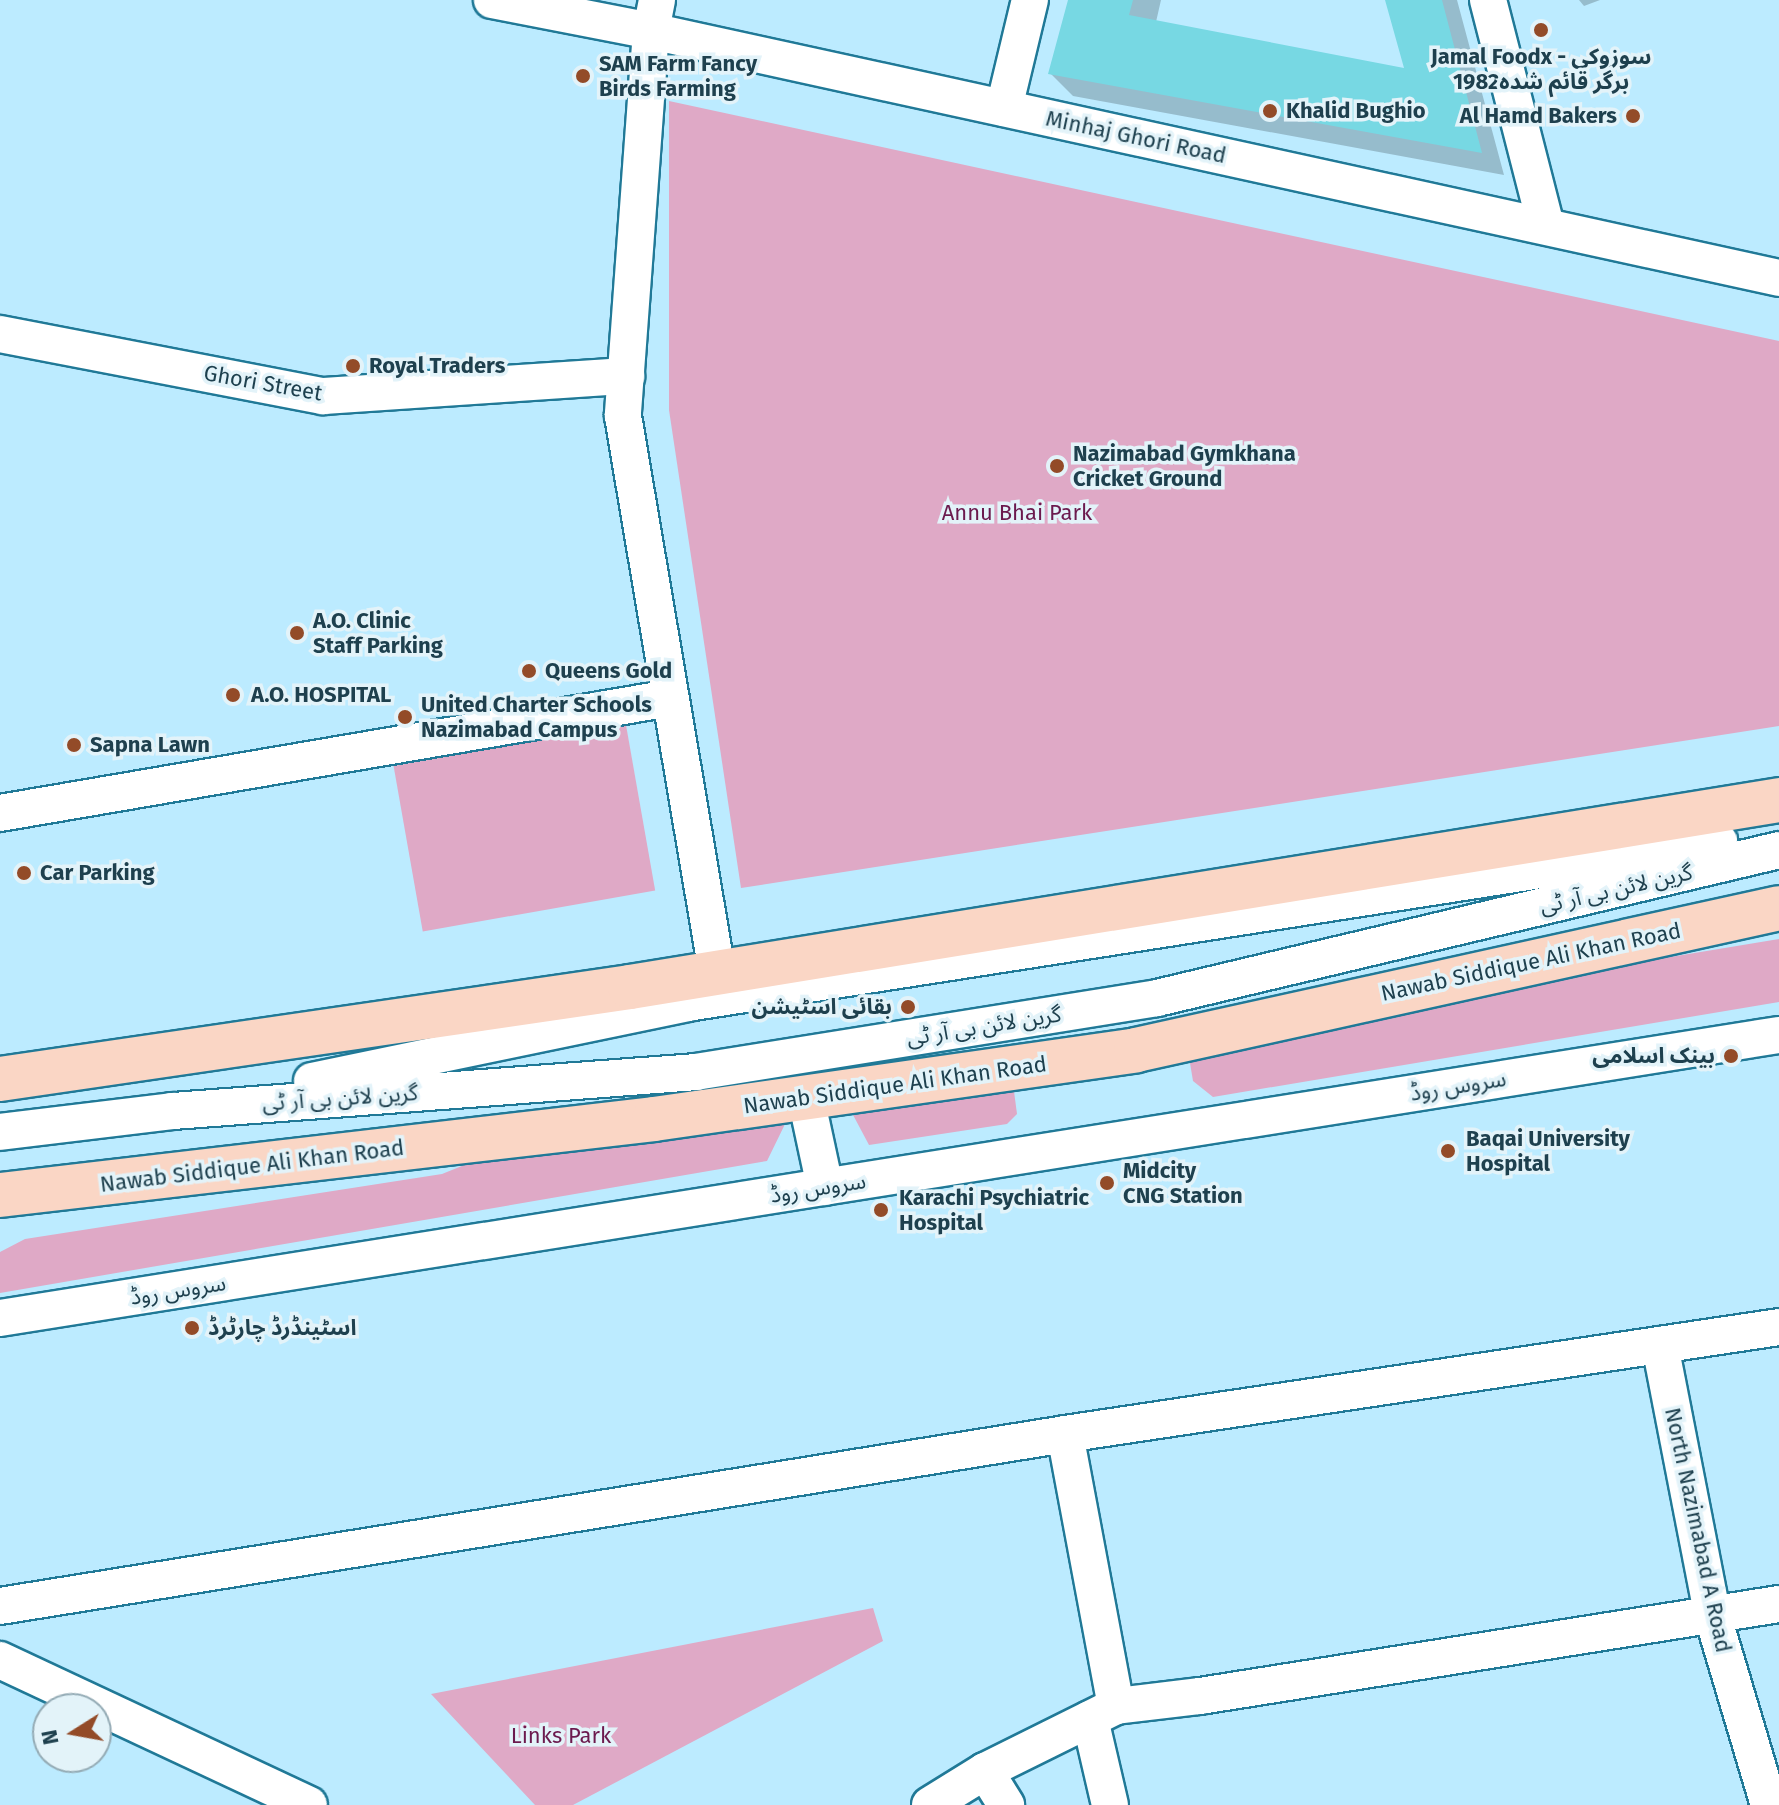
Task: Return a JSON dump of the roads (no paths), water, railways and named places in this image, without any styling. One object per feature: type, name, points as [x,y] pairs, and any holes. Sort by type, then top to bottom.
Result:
[{"type":"main road","points":[[0,1079],[717,972],[1779,800]]},
{"type":"main road","name":"Nawab Siddique Ali Khan Road","points":[[0,1195],[654,1119],[1136,1050],[1779,908]]},
{"type":"street","name":"Minhaj Ghori Road","points":[[492,0],[654,16],[1004,108],[1779,278]]},
{"type":"street","points":[[1004,108],[1030,0]]},
{"type":"street","points":[[1488,0],[1546,226]]},
{"type":"street","points":[[654,16],[623,416],[717,972]]},
{"type":"street","name":"Ghori Street","points":[[0,334],[323,396],[626,376]]},
{"type":"street","points":[[0,813],[670,698]]},
{"type":"street","name":"گرین لائن بی آر ٹی","points":[[173,1111],[687,1003],[1779,833]]},
{"type":"street","name":"گرین لائن بی آر ٹی","points":[[0,1132],[173,1111],[696,1072],[1157,998],[1779,850]]},
{"type":"street","name":"سروس روڈ","points":[[0,1318],[1779,1035]]},
{"type":"street","points":[[806,1098],[825,1187]]},
{"type":"street","points":[[0,1606],[1065,1434],[1779,1327]]},
{"type":"street","name":"North Nazimabad A Road","points":[[1660,1345],[1713,1617],[1769,1805]]},
{"type":"street","points":[[1065,1434],[1103,1712],[1110,1805]]},
{"type":"street","points":[[930,1805],[985,1771],[1103,1712],[1713,1617],[1779,1604]]},
{"type":"street","points":[[0,1660],[309,1805]]},
{"type":"street","points":[[985,1771],[1006,1805]]},
{"type":"place","name":"Jamal Foodx - سوزوکی برگر قائم شدہ1982","points":[[1541,30]]},
{"type":"place","name":"SAM Farm Fancy Birds Farming","points":[[583,76]]},
{"type":"place","name":"Khalid Bughio","points":[[1270,111]]},
{"type":"place","name":"Al Hamd Bakers","points":[[1633,116]]},
{"type":"place","name":"Royal Traders","points":[[353,366]]},
{"type":"place","name":"Nazimabad Gymkhana Cricket Ground","points":[[1057,466]]},
{"type":"place","name":"A.O. Clinic Staff Parking","points":[[297,633]]},
{"type":"place","name":"Queens Gold","points":[[529,671]]},
{"type":"place","name":"A.O. HOSPITAL","points":[[233,695]]},
{"type":"place","name":"United Charter Schools Nazimabad Campus","points":[[405,717]]},
{"type":"place","name":"Sapna Lawn","points":[[74,745]]},
{"type":"place","name":"Car Parking","points":[[24,873]]},
{"type":"place","name":"بقائی اسٹیشن","points":[[908,1007]]},
{"type":"place","name":"بینک اسلامی","points":[[1731,1056]]},
{"type":"place","name":"Baqai University Hospital","points":[[1448,1151]]},
{"type":"place","name":"Midcity CNG Station","points":[[1107,1183]]},
{"type":"place","name":"Karachi Psychiatric Hospital","points":[[881,1210]]},
{"type":"place","name":"اسٹینڈرڈ چارٹرڈ","points":[[192,1328]]},
{"type":"park label","name":"Annu Bhai Park","points":[[1017,513]]},
{"type":"park label","name":"Links Park","points":[[561,1736]]}]
